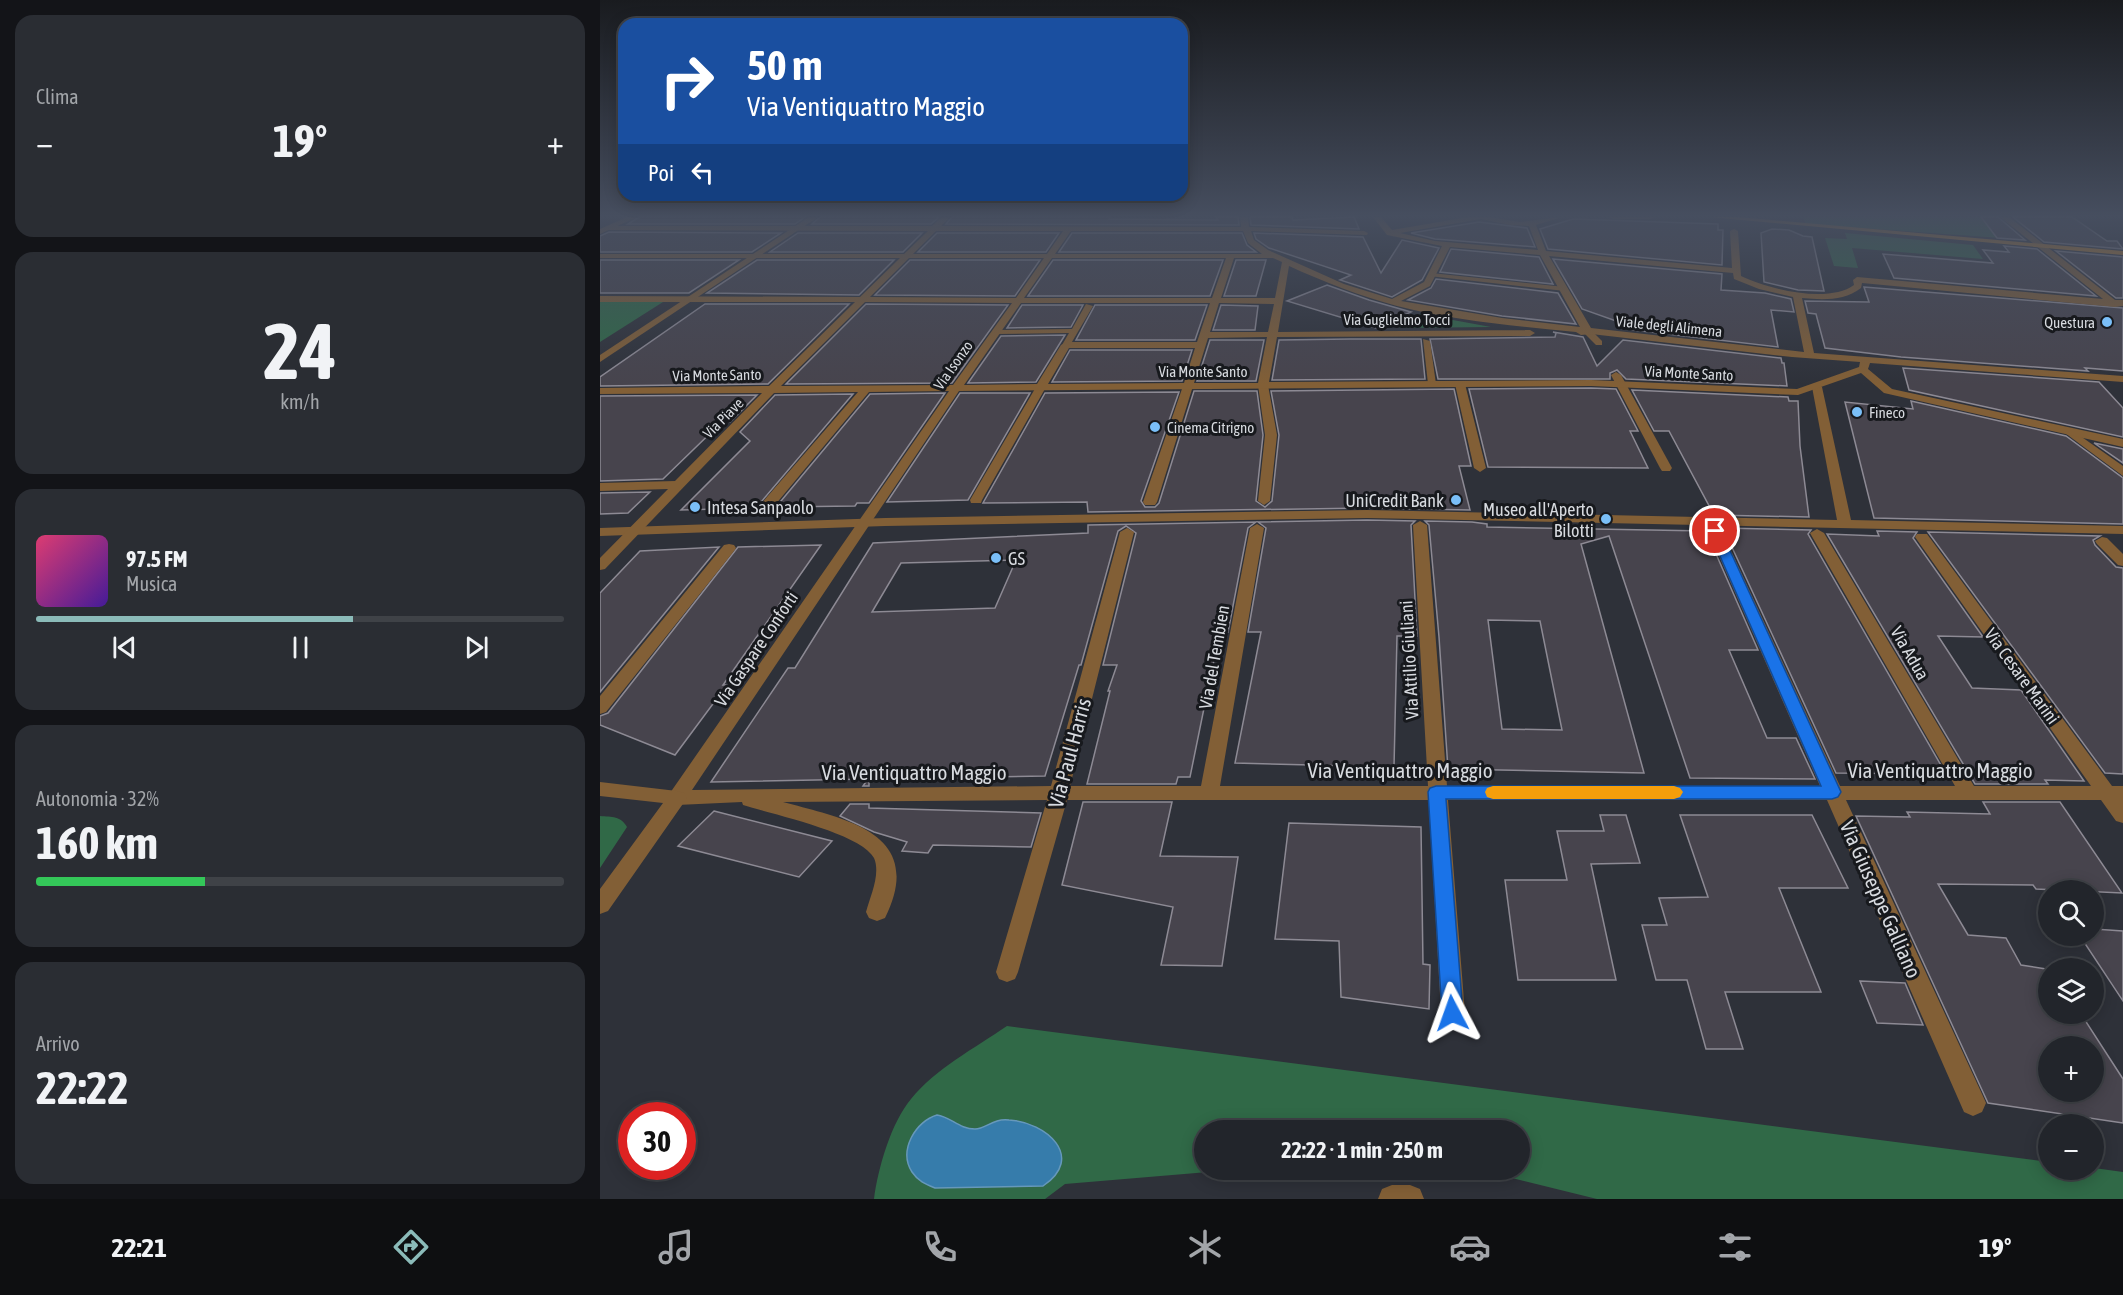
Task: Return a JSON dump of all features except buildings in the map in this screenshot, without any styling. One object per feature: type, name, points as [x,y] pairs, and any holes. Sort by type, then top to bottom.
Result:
[{"type":"street","points":[[600,359],[731,273]]},
{"type":"street","name":"Via Piave","points":[[600,566],[772,389],[890,273]]},
{"type":"street","name":"Via Isonzo","points":[[866,522],[957,387],[1038,273]]},
{"type":"street","points":[[1150,502],[1225,273]]},
{"type":"street","points":[[1264,501],[1271,435],[1263,386],[1279,301],[1281,273]]},
{"type":"street","name":"Viale degli Alimena","points":[[1314,273],[1341,286],[1393,302],[1502,321],[1810,355],[1865,365],[2123,380]]},
{"type":"street","points":[[1555,273],[1588,332],[1599,343]]},
{"type":"street","points":[[1736,273],[1737,278],[1755,287],[1797,294],[1843,294],[1855,291],[1858,286],[1857,280],[2118,303]]},
{"type":"street","points":[[2077,273],[2118,303],[2123,310]]},
{"type":"street","points":[[1393,302],[1427,284],[1431,275]]},
{"type":"street","points":[[1797,294],[1810,355]]},
{"type":"street","points":[[600,299],[1279,301]]},
{"type":"street","name":"Via Guglielmo Tocci","points":[[1066,345],[1273,335],[1588,332]]},
{"type":"street","points":[[976,500],[1066,345]]},
{"type":"street","points":[[1865,365],[1869,376],[1888,391],[2123,443]]},
{"type":"street","name":"Via Monte Santo","points":[[600,391],[1460,384],[1619,380],[1784,392],[1811,388],[1865,365]]},
{"type":"street","points":[[1619,380],[1666,468]]},
{"type":"street","points":[[1460,384],[1480,468]]},
{"type":"street","points":[[765,508],[867,388]]},
{"type":"street","points":[[1811,388],[1845,523]]},
{"type":"street","points":[[2069,431],[2123,472]]},
{"type":"street","points":[[600,487],[677,485]]},
{"type":"street","points":[[600,532],[866,522],[1367,514],[2123,530]]},
{"type":"street","name":"Via Gaspare Conforti","points":[[600,905],[677,798],[866,522]]},
{"type":"street","name":"Via Attilio Giuliani","points":[[1420,525],[1452,1013]]},
{"type":"street","name":"Via del Tembien","points":[[1209,793],[1257,528]]},
{"type":"street","name":"Via Giuseppe Galliano","points":[[1715,531],[1973,1103]]},
{"type":"street","name":"Via Paul Harris","points":[[1007,972],[1059,793],[1127,532]]},
{"type":"street","name":"Via Adua","points":[[1817,533],[1969,793]]},
{"type":"street","name":"Via Cesare Marini","points":[[1922,537],[2115,793],[2123,816]]},
{"type":"street","points":[[2102,541],[2123,562]]},
{"type":"street","points":[[600,708],[729,548]]},
{"type":"street","name":"Via Ventiquattro Maggio","points":[[600,789],[677,798],[732,795],[1059,793],[2115,793]]},
{"type":"street","points":[[732,795],[853,831],[872,841],[884,856],[886,876],[877,912]]},
{"type":"street","points":[[1392,1199],[1410,1199]]},
{"type":"lane","points":[[1431,275],[1565,289]]},
{"type":"lane","points":[[1066,345],[1089,306]]},
{"type":"lane","points":[[997,332],[1074,331]]},
{"type":"lane","points":[[1426,341],[1432,384]]},
{"type":"green space","points":[[600,302],[663,302],[600,342]]},
{"type":"green space","points":[[1420,314],[1491,327],[1400,328],[1398,326]]},
{"type":"green space","points":[[600,816],[619,819],[627,827],[600,868]]},
{"type":"green space","points":[[1007,1026],[2038,1161],[2038,1180],[2104,1180],[2104,1169],[2123,1172],[2123,1199],[1597,1199],[1520,1180],[1530,1180],[1530,1120],[1194,1120],[1194,1173],[1065,1184],[1045,1199],[874,1199],[886,1146],[904,1109],[932,1078]]},
{"type":"water","points":[[937,1115],[975,1129],[1003,1120],[1023,1122],[1036,1127],[1056,1143],[1061,1153],[1061,1164],[1055,1175],[1043,1186],[935,1188],[914,1175],[907,1155],[908,1146],[916,1130],[929,1118]]},
{"type":"slow traffic","points":[[1493,792],[1674,792]]},
{"type":"place","name":"Questura","points":[[2107,322]]},
{"type":"place","name":"Fineco","points":[[1857,412]]},
{"type":"place","name":"Cinema Citrigno","points":[[1155,427]]},
{"type":"place","name":"UniCredit Bank","points":[[1456,500]]},
{"type":"place","name":"Intesa Sanpaolo","points":[[695,507]]},
{"type":"place","name":"Museo all'Aperto Bilotti","points":[[1606,519]]},
{"type":"place","name":"GS","points":[[996,558]]},
{"type":"route","points":[[1452,1013],[1436,792],[1832,792],[1715,531]]}]
